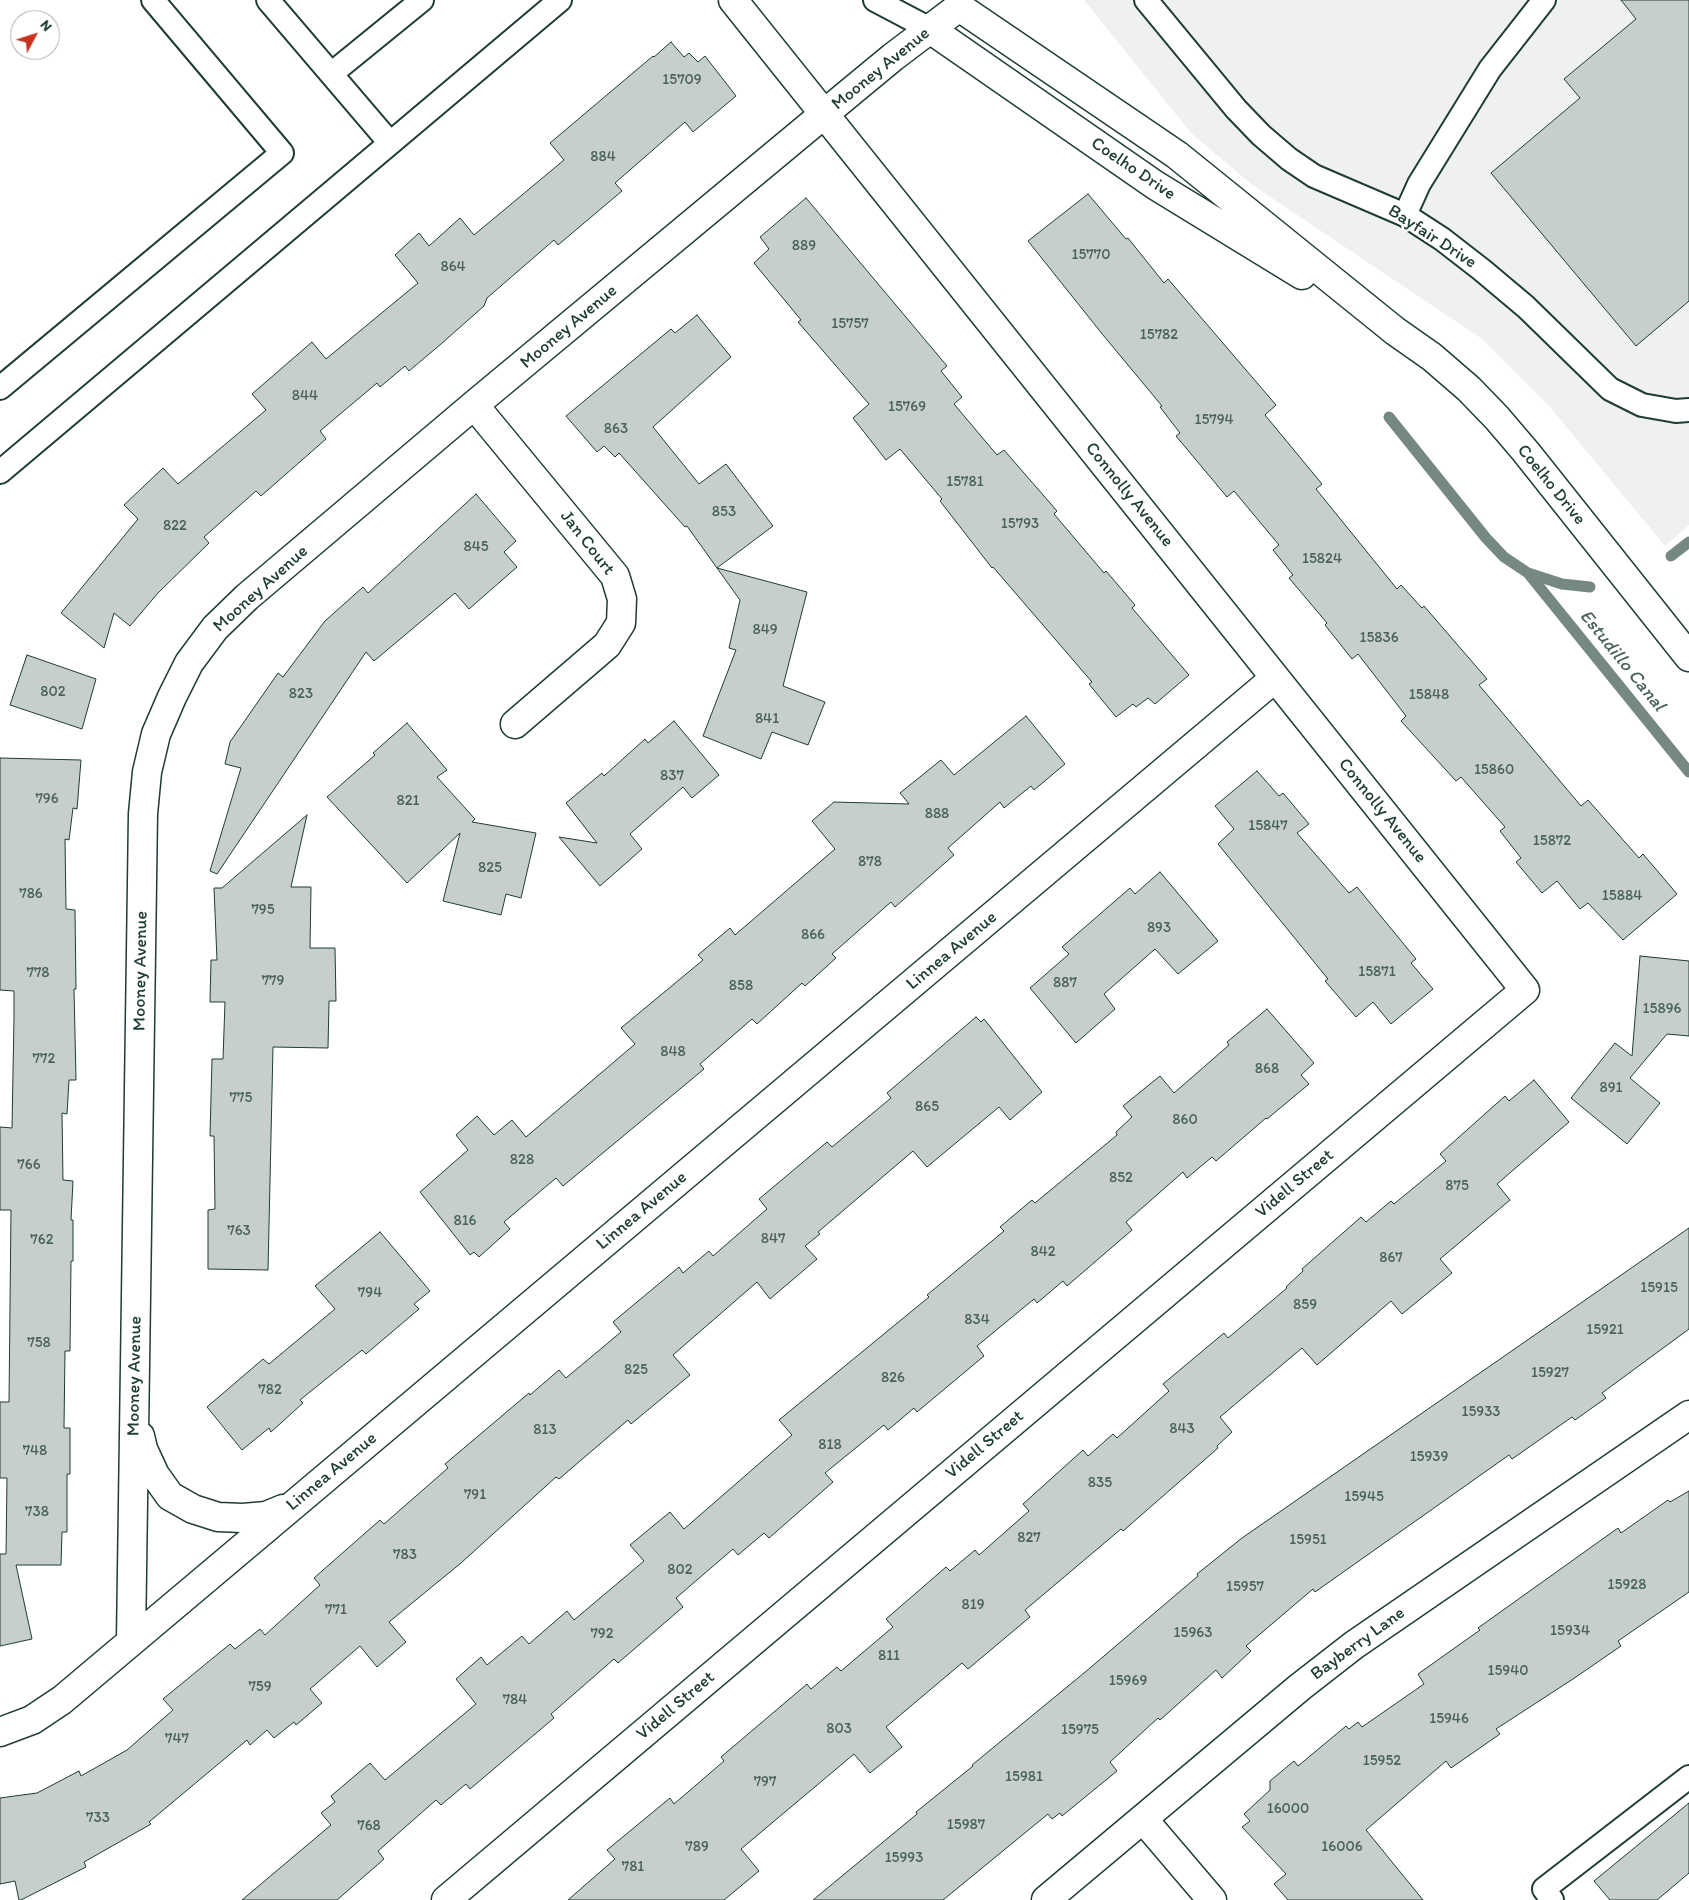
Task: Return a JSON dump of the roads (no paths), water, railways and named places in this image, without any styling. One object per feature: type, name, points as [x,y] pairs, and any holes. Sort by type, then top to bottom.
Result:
[{"type":"street","name":"Connolly Avenue","points":[[733,0],[1525,990]]},
{"type":"street","name":"Mooney Avenue","points":[[131,1640],[143,814],[147,772],[156,734],[189,663],[215,628],[247,597],[474,405],[893,57],[930,29],[959,2]]},
{"type":"street","name":"Coelho Drive","points":[[959,2],[1177,155],[1395,331]]},
{"type":"street","name":"Coelho Drive","points":[[930,29],[1155,185],[1395,331],[1432,357],[1469,389],[1497,418],[1689,656]]},
{"type":"street","name":"Jan Court","points":[[474,405],[615,576],[622,599],[621,623],[607,645],[514,724]]},
{"type":"street","name":"Linnea Avenue","points":[[0,1732],[32,1720],[62,1700],[1276,678]]},
{"type":"street","name":"Videll Street","points":[[446,1900],[1525,990]]},
{"type":"street","name":"Bayberry Lane","points":[[1046,1900],[1300,1686],[1354,1645],[1689,1414]]},
{"type":"street","points":[[135,1418],[143,1449],[155,1474],[170,1496],[193,1510],[218,1517],[243,1518],[266,1516],[291,1506]]},
{"type":"street","points":[[1143,1819],[1212,1900]]},
{"type":"lane","points":[[0,388],[282,153],[153,0]]},
{"type":"lane","points":[[268,0],[390,143]]},
{"type":"lane","points":[[331,74],[422,0]]},
{"type":"lane","points":[[2,470],[560,0]]},
{"type":"lane","name":"Coelho Drive","points":[[875,0],[930,29]]},
{"type":"lane","name":"Bayfair Drive","points":[[1146,0],[1236,109],[1261,135],[1289,159],[1314,176],[1405,215],[1442,239],[1526,308],[1610,389],[1642,405],[1676,411],[1689,410]]},
{"type":"lane","points":[[1405,215],[1418,184],[1484,77],[1517,32],[1544,0]]},
{"type":"lane","points":[[1552,1900],[1544,1889],[1689,1777]]},
{"type":"waterway","name":"Estudillo Canal","points":[[1389,417],[1486,538],[1504,557],[1528,573],[1689,772]]},
{"type":"waterway","name":"Estudillo Canal","points":[[1671,556],[1689,542]]},
{"type":"waterway","name":"Estudillo Canal","points":[[1528,573],[1562,584],[1590,587]]}]
